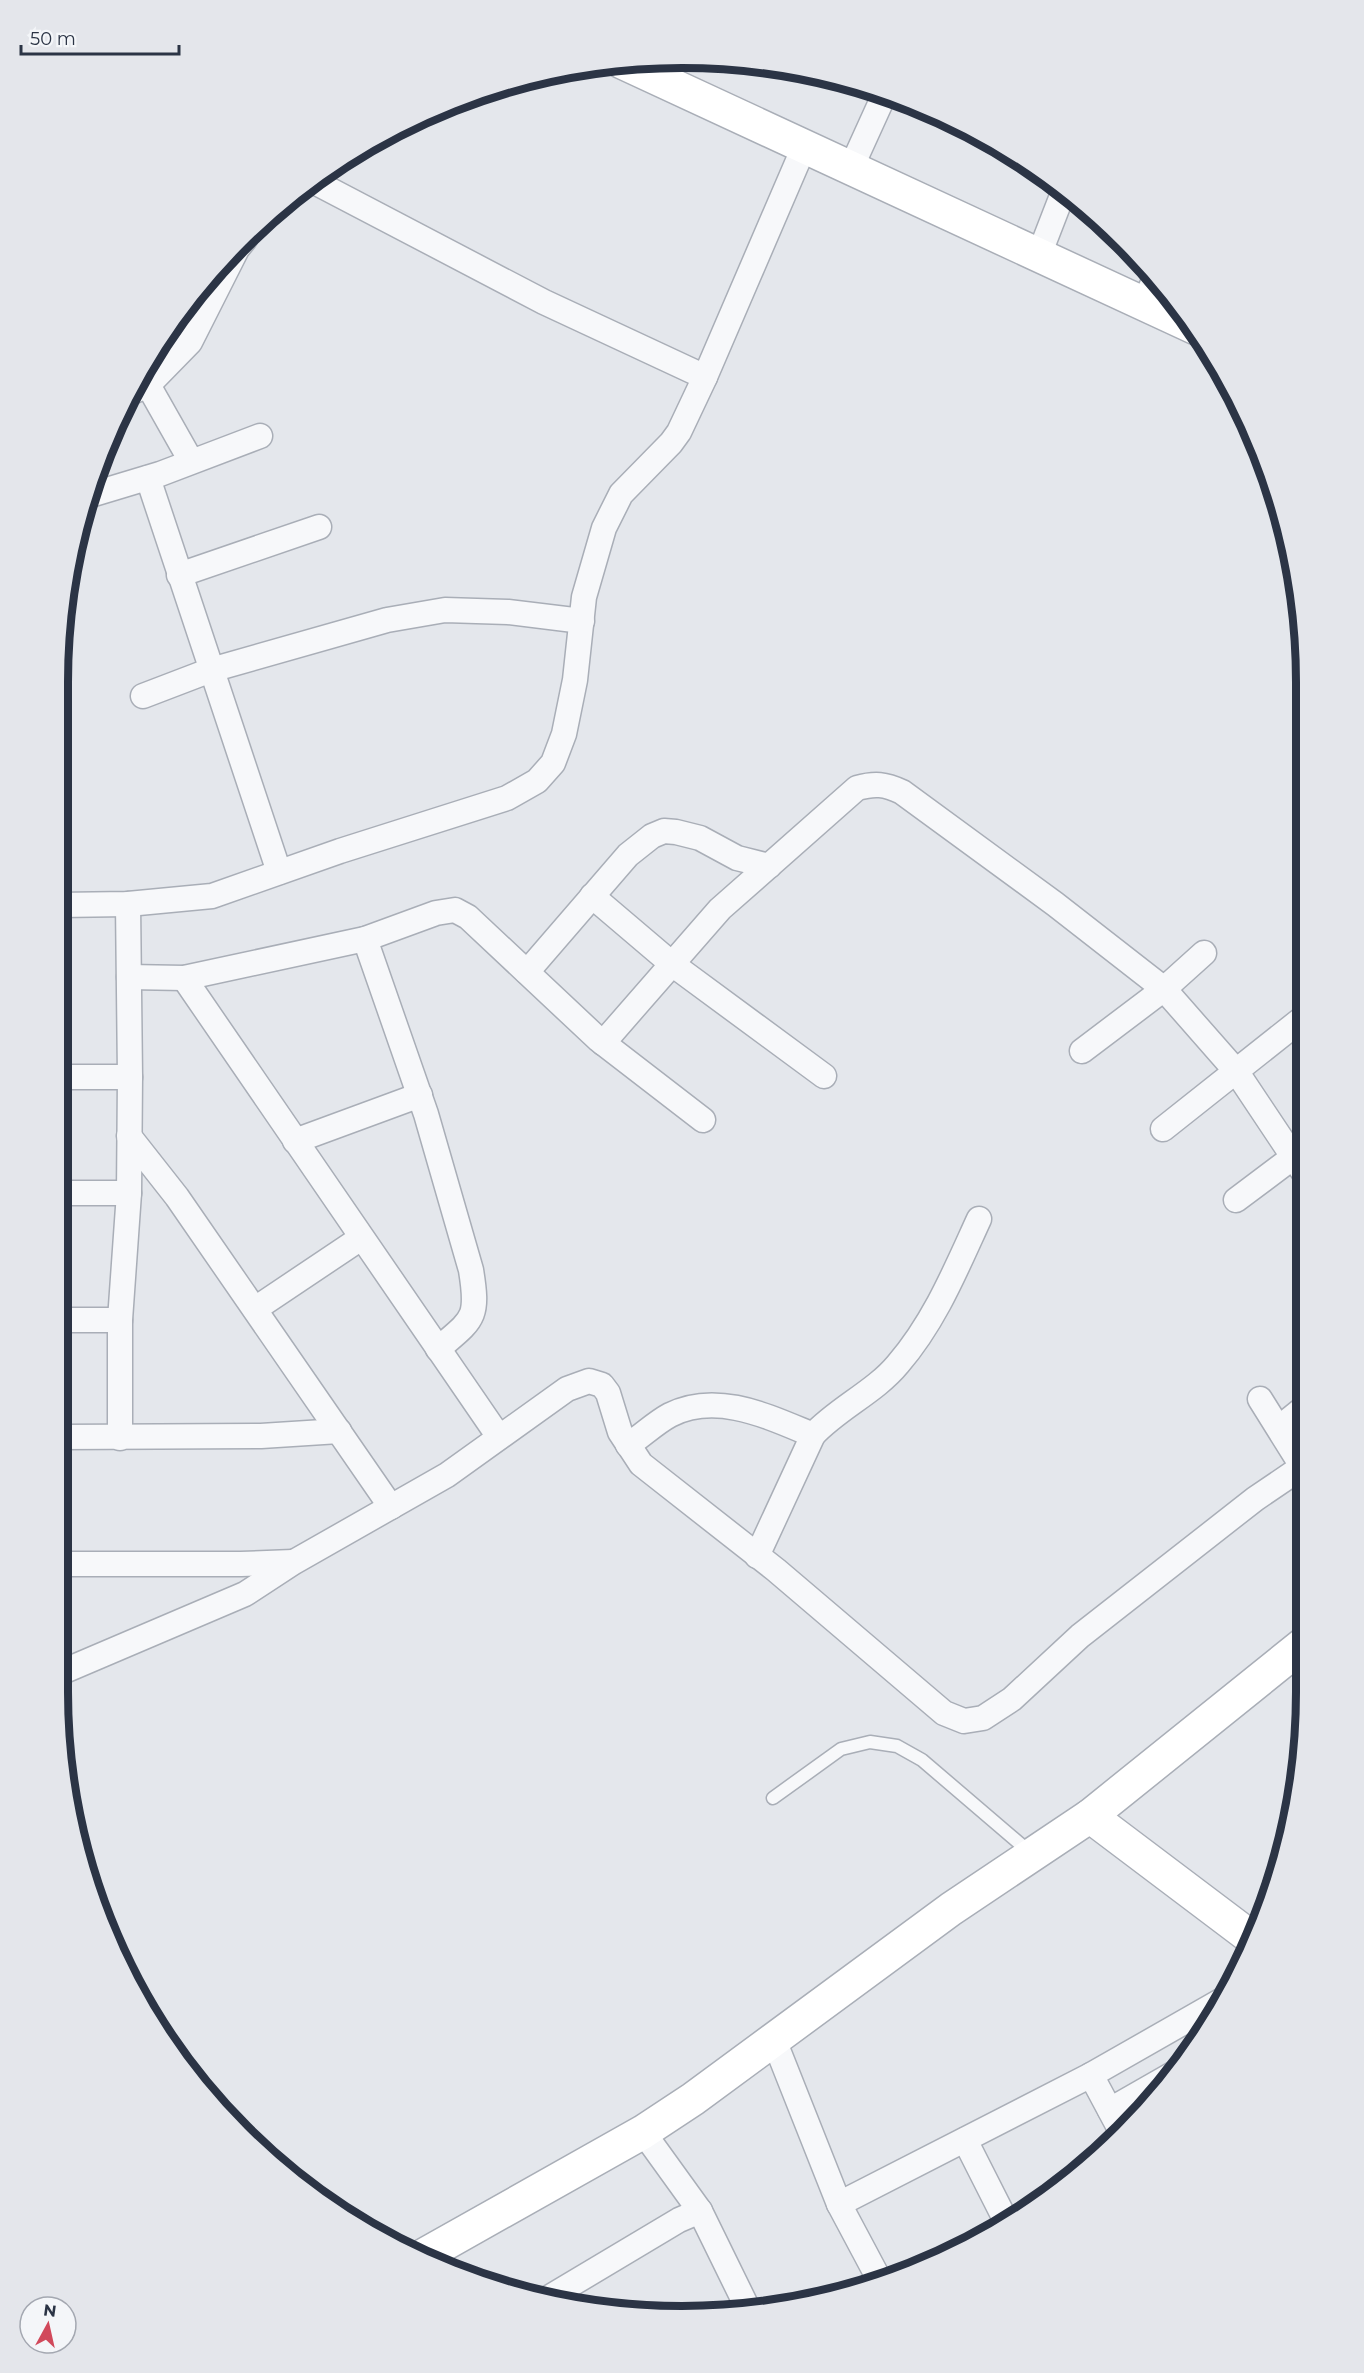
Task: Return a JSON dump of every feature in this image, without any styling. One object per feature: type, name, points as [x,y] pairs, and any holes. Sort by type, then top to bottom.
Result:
[{"type":"main road","points":[[638,69],[1039,255],[1149,291],[1169,307]]},
{"type":"main road","points":[[431,2252],[643,2132],[693,2099],[942,1916],[1090,1816],[1296,1650]]},
{"type":"main road","points":[[1090,1816],[1246,1935]]},
{"type":"street","points":[[851,168],[882,101]]},
{"type":"street","points":[[68,905],[128,904],[212,896],[507,798],[537,781],[553,763],[564,734],[575,680],[584,597],[602,535],[621,494],[679,432],[804,147]]},
{"type":"street","points":[[321,185],[544,302],[705,376]]},
{"type":"street","points":[[1039,255],[1061,198]]},
{"type":"street","points":[[146,383],[190,342],[226,270]]},
{"type":"street","points":[[141,392],[191,461]]},
{"type":"street","points":[[97,493],[148,478],[260,436]]},
{"type":"street","points":[[148,478],[279,872]]},
{"type":"street","points":[[179,575],[319,527]]},
{"type":"street","points":[[143,696],[211,670],[387,620],[445,610],[508,612],[582,621]]},
{"type":"street","points":[[603,1043],[720,909],[857,788],[871,784],[886,784],[902,792],[1056,904],[1164,989],[1236,1071],[1296,1154]]},
{"type":"street","points":[[527,972],[628,855],[652,836],[664,831],[700,838],[737,858],[769,866]]},
{"type":"street","points":[[592,896],[672,964],[824,1076]]},
{"type":"street","points":[[120,1438],[120,1320],[129,1193],[128,904]]},
{"type":"street","points":[[129,977],[184,978],[365,939],[454,910],[468,916],[603,1043],[703,1120]]},
{"type":"street","points":[[365,939],[420,1095],[465,1247],[473,1287],[473,1313],[468,1323],[438,1349]]},
{"type":"street","points":[[1082,1051],[1164,989],[1204,953]]},
{"type":"street","points":[[184,978],[499,1437]]},
{"type":"street","points":[[1163,1129],[1296,1024]]},
{"type":"street","points":[[68,1077],[130,1077]]},
{"type":"street","points":[[295,1141],[420,1095]]},
{"type":"street","points":[[129,1136],[177,1197],[391,1507]]},
{"type":"street","points":[[1236,1200],[1296,1162]]},
{"type":"street","points":[[68,1193],[129,1193]]},
{"type":"street","points":[[757,1556],[813,1435],[897,1365],[934,1313],[979,1219]]},
{"type":"street","points":[[255,1309],[361,1238]]},
{"type":"street","points":[[68,1320],[120,1320]]},
{"type":"street","points":[[68,1669],[244,1594],[294,1562],[447,1475],[567,1389],[589,1381],[602,1385],[608,1393],[620,1432],[641,1464],[757,1556],[944,1713],[964,1721],[983,1718],[1012,1700],[1080,1636],[1255,1499],[1296,1473]]},
{"type":"street","points":[[1260,1398],[1296,1455]]},
{"type":"street","points":[[628,1445],[670,1415],[697,1406],[726,1405],[779,1421],[813,1435]]},
{"type":"street","points":[[1279,1428],[1296,1414]]},
{"type":"street","points":[[68,1437],[261,1436],[339,1431]]},
{"type":"street","points":[[68,1564],[294,1562]]},
{"type":"street","points":[[839,2204],[1091,2075],[1207,2009]]},
{"type":"street","points":[[774,2040],[839,2204],[876,2274]]},
{"type":"street","points":[[1091,2075],[1118,2125]]},
{"type":"street","points":[[1110,2110],[1151,2088]]},
{"type":"street","points":[[643,2132],[700,2211],[741,2302]]},
{"type":"street","points":[[964,2140],[1003,2214]]},
{"type":"street","points":[[557,2293],[679,2220],[700,2211]]},
{"type":"lane","points":[[773,1798],[841,1749],[870,1742],[897,1746],[922,1760],[1032,1854]]}]
